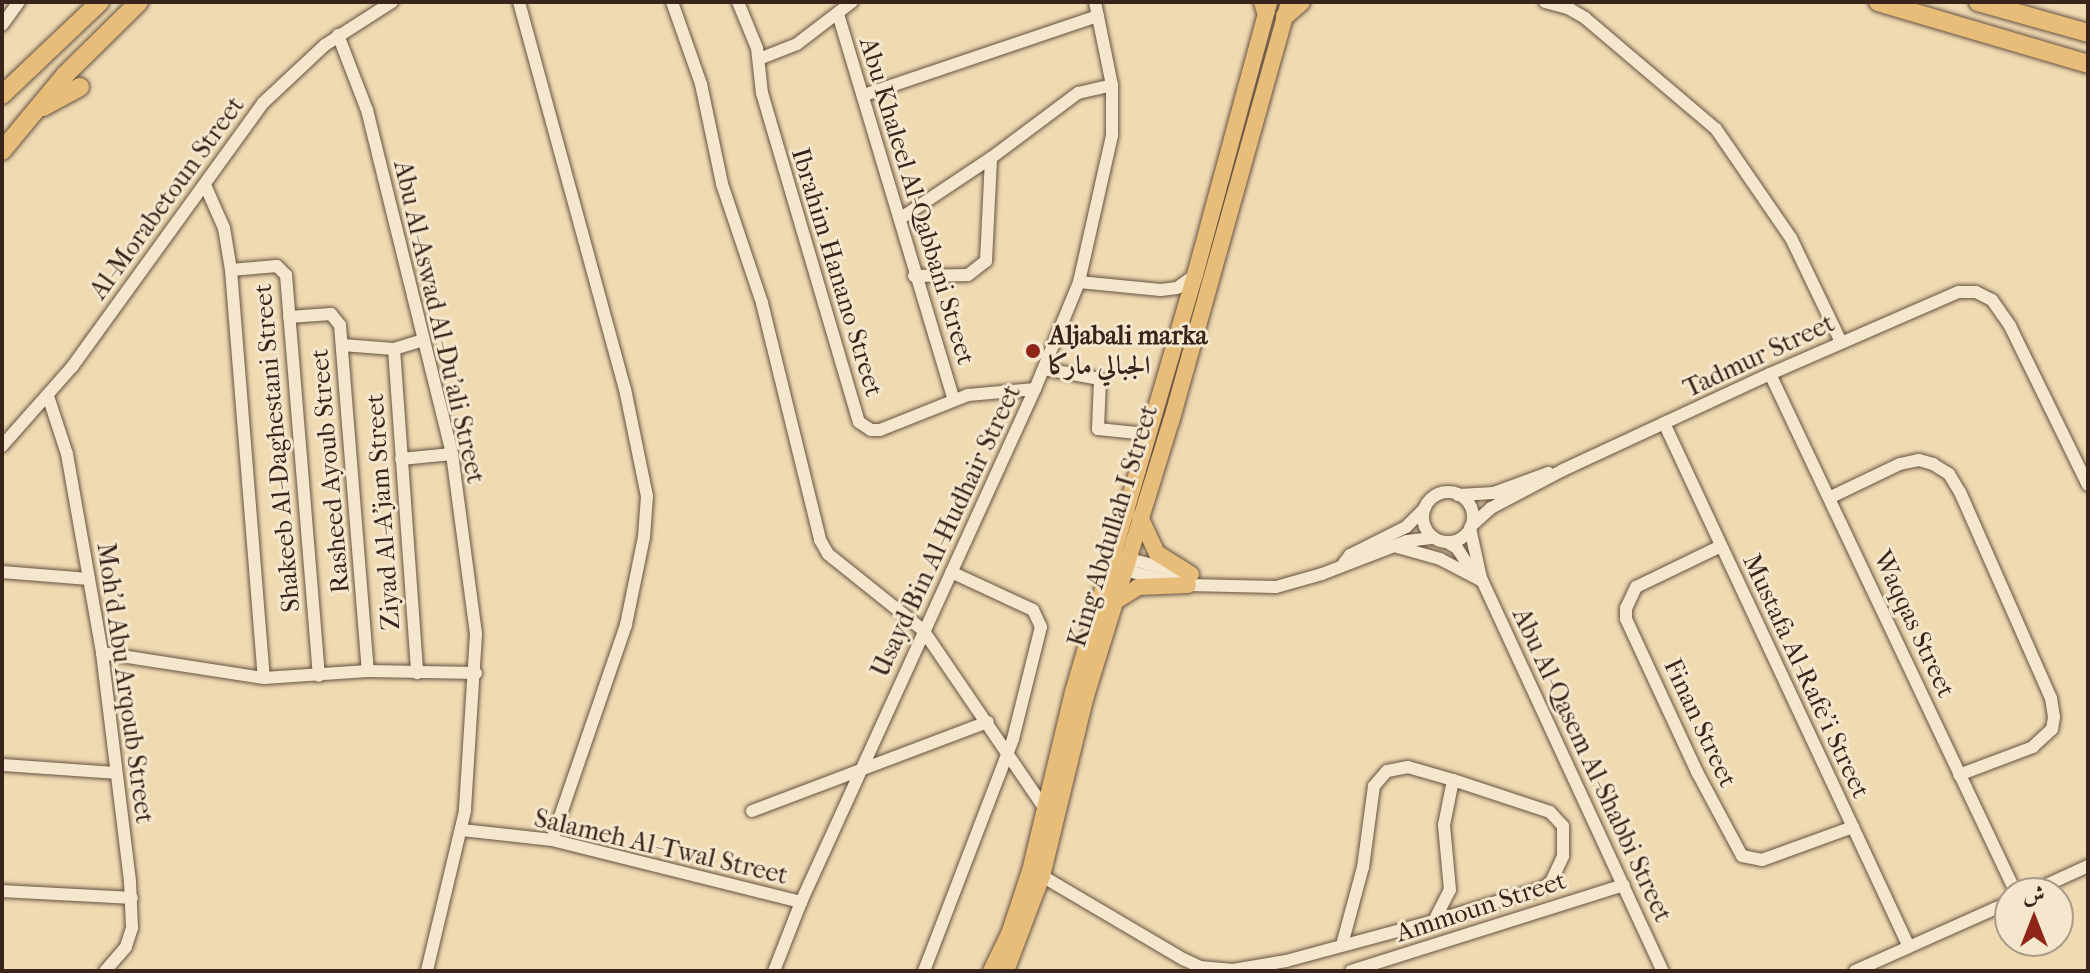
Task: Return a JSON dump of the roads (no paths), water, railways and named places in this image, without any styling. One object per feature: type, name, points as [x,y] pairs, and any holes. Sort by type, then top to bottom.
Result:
[{"type":"highway","points":[[2,95],[11,77],[100,2]]},
{"type":"highway","points":[[2,151],[98,40],[139,2]]},
{"type":"highway","points":[[1287,9],[1301,2]]},
{"type":"highway","points":[[1878,2],[2088,64]]},
{"type":"highway","points":[[1978,2],[2024,9],[2088,33]]},
{"type":"highway","points":[[34,112],[80,87]]},
{"type":"main road","name":"King Abdullah I Street","points":[[991,971],[1036,874],[1045,809],[1118,562],[1147,434],[1195,275],[1266,5]]},
{"type":"main road","name":"King Abdullah I Street","points":[[1006,971],[1115,602],[1118,562],[1140,517],[1171,422],[1287,9]]},
{"type":"main road","points":[[1226,162],[1245,167]]},
{"type":"main road","points":[[1140,517],[1157,553],[1195,581]]},
{"type":"main road","points":[[1115,602],[1133,589],[1195,581]]},
{"type":"street","points":[[2,25],[19,2]]},
{"type":"street","name":"Al-Morabetoun Street","points":[[2,446],[48,396],[263,103],[338,35],[392,2]]},
{"type":"street","points":[[519,2],[625,389],[647,496],[644,537],[626,625],[552,840]]},
{"type":"street","points":[[672,2],[701,84],[722,184],[766,316],[820,540],[828,554],[923,630],[1008,750],[1045,809]]},
{"type":"street","name":"Ibrahim Hanano Street","points":[[738,2],[759,59],[762,93],[781,163],[859,422],[871,430],[880,430],[985,391],[1035,389]]},
{"type":"street","points":[[759,59],[797,44],[852,2]]},
{"type":"street","name":"Usayd Bin Al-Hudhair Street","points":[[774,971],[801,902],[1044,369],[1079,282],[1111,143],[1112,85],[1095,2]]},
{"type":"street","points":[[1545,2],[1568,8],[1585,18],[1716,129],[1791,238],[1841,342]]},
{"type":"street","name":"Abu Khaleel Al-Qabbani Street","points":[[838,14],[901,218],[914,276],[954,400]]},
{"type":"street","points":[[864,95],[1098,16]]},
{"type":"street","name":"Abu Al-Aswad Al-Du’ali Street","points":[[338,35],[367,110],[452,454],[476,634],[476,673],[462,830],[425,971]]},
{"type":"street","points":[[901,218],[991,158],[1078,93],[1112,85]]},
{"type":"street","points":[[914,276],[968,275],[986,261],[991,158]]},
{"type":"street","name":"Shakeeb Al-Daghestani Street","points":[[205,185],[224,228],[231,270],[264,678]]},
{"type":"street","name":"Shakeeb Al-Daghestani Street","points":[[231,270],[281,268],[286,275],[319,676]]},
{"type":"street","points":[[1079,282],[1161,290],[1177,288],[1195,275]]},
{"type":"street","points":[[1161,290],[1177,298],[1185,309]]},
{"type":"street","name":"Tadmur Street","points":[[1471,527],[1491,508],[1664,423],[1938,298],[1976,292],[1992,300],[2010,326],[2088,485]]},
{"type":"street","name":"Rasheed Ayoub Street","points":[[289,317],[336,316],[342,345],[368,671]]},
{"type":"street","points":[[342,345],[394,349],[423,340]]},
{"type":"street","name":"Ziyad Al-A’jam Street","points":[[394,349],[417,673]]},
{"type":"street","points":[[1044,369],[1100,379],[1098,429],[1147,434]]},
{"type":"street","name":"Waqqas Street","points":[[1770,374],[1831,497],[2008,877]]},
{"type":"street","name":"Moh’d Abu Arqoub Street","points":[[48,396],[67,454],[102,653],[132,898],[132,928],[126,947],[105,971]]},
{"type":"street","name":"Mustafa Al-Rafe’i Street","points":[[1664,423],[1909,947]]},
{"type":"street","points":[[401,459],[452,454]]},
{"type":"street","points":[[1831,497],[1900,464],[1919,460],[1949,474],[1960,492],[2051,698],[2054,717],[2052,729],[2033,747],[1959,775]]},
{"type":"street","name":"Tadmur Street","points":[[1458,495],[1494,493],[1563,470]]},
{"type":"street","points":[[1118,562],[1195,581],[1253,589],[1276,587],[1322,574],[1394,546],[1433,538],[1447,542],[1461,539],[1471,527],[1469,504],[1458,495],[1437,495],[1406,527],[1350,555],[1344,563]]},
{"type":"street","points":[[1425,508],[1425,527],[1433,538]]},
{"type":"street","name":"Abu Al-Qasem Al-Shabbi Street","points":[[1471,527],[1481,579],[1663,971]]},
{"type":"street","name":"Abu Al-Qasem Al-Shabbi Street","points":[[1447,542],[1457,548],[1473,573],[1481,579]]},
{"type":"street","points":[[1394,546],[1440,559],[1481,579]]},
{"type":"street","name":"Finan Street","points":[[1721,546],[1636,587],[1626,608],[1626,619],[1697,772],[1742,856],[1762,860],[1853,827]]},
{"type":"street","points":[[2,572],[89,579]]},
{"type":"street","points":[[924,971],[1008,750],[1040,619],[1030,608],[951,572]]},
{"type":"street","points":[[102,653],[264,678],[368,671],[476,673]]},
{"type":"street","points":[[752,811],[988,722]]},
{"type":"street","points":[[2,765],[116,773]]},
{"type":"street","points":[[1036,874],[1200,967],[1233,970],[1342,945],[1434,921],[1542,888],[1551,882],[1563,856],[1563,826],[1550,812],[1453,780],[1408,767],[1387,771],[1378,778],[1370,802],[1363,867],[1342,945]]},
{"type":"street","points":[[1434,921],[1450,890],[1444,825],[1453,780]]},
{"type":"street","name":"Salameh Al-Twal Street","points":[[462,830],[552,840],[801,902]]},
{"type":"street","points":[[2064,877],[2088,866]]},
{"type":"street","name":"Ammoun Street","points":[[1351,971],[1624,885]]},
{"type":"street","points":[[2,891],[132,898]]},
{"type":"street","points":[[1855,971],[1994,909]]},
{"type":"place","name":"Aljabali marka الجبالي ماركا","points":[[1033,351]]}]
